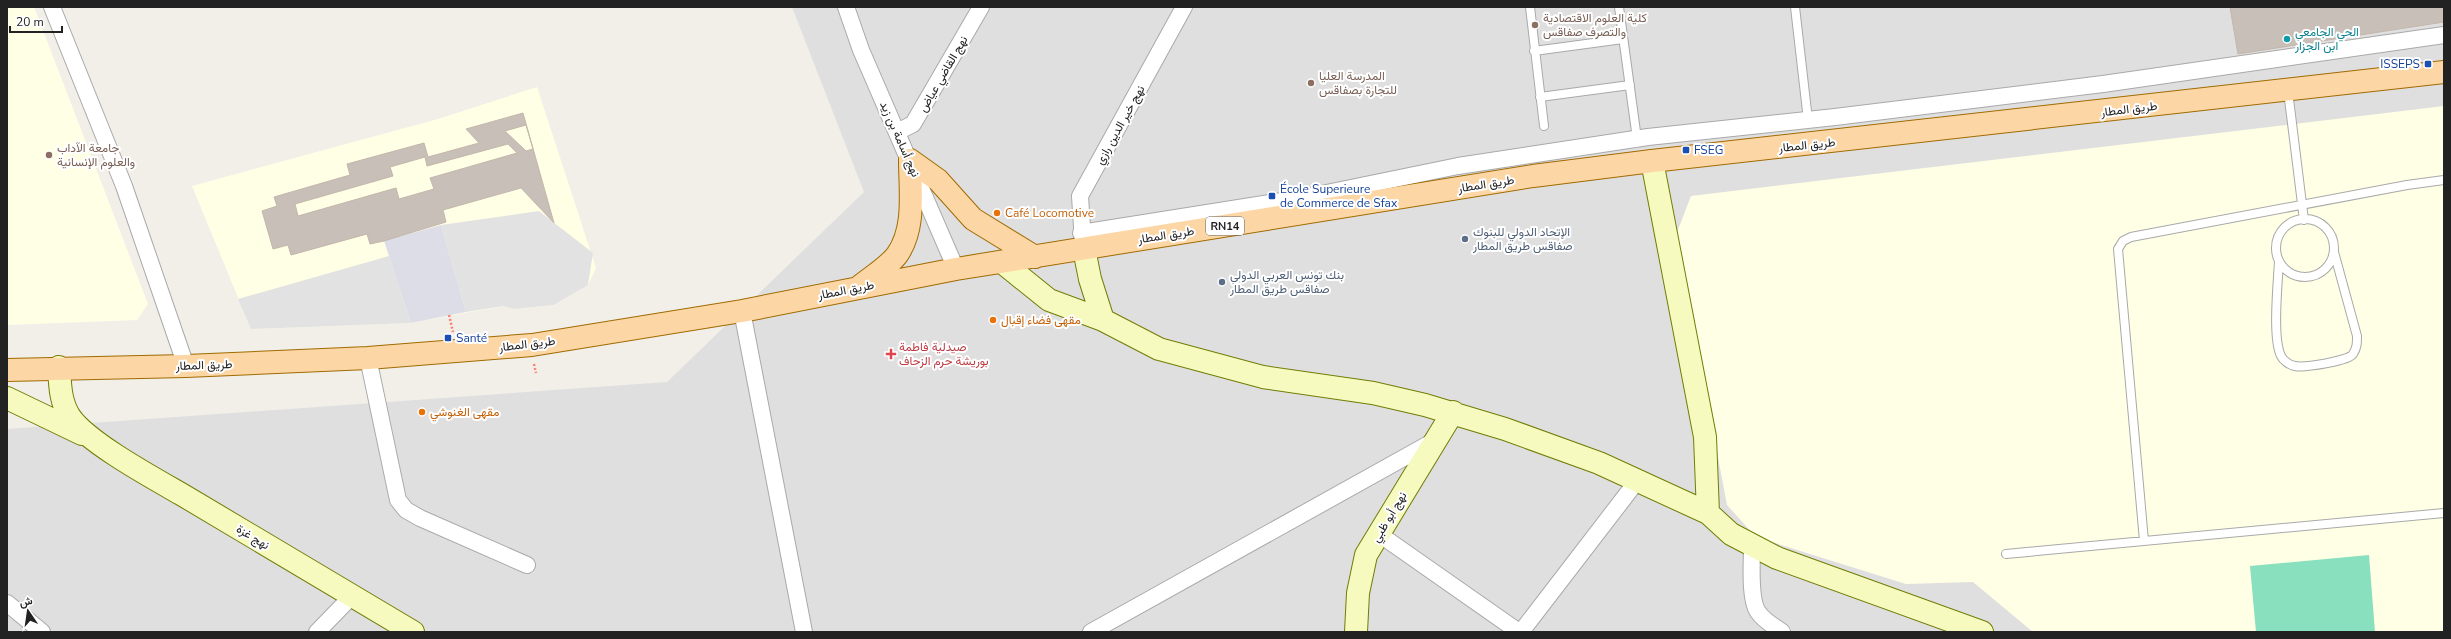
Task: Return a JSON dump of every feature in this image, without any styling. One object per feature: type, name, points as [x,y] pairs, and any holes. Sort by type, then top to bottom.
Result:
[{"type":"main road","name":"طريق المطار","points":[[7,370],[59,367],[186,366],[368,358],[532,345],[742,311],[956,269],[1035,257],[1083,241],[1526,177],[1652,161],[2444,72]]},
{"type":"main road","points":[[910,160],[938,180],[973,218],[1035,257]]},
{"type":"main road","points":[[859,288],[897,256],[904,242],[910,210],[910,160]]},
{"type":"street","points":[[52,7],[124,186],[186,366]]},
{"type":"street","name":"نهج أسامة بن زيد","points":[[846,7],[860,50],[910,160],[956,269]]},
{"type":"street","name":"نهج القاضي عياض","points":[[897,132],[913,124],[981,7]]},
{"type":"street","name":"نهج خير الدين رازي","points":[[1083,241],[1080,196],[1184,7]]},
{"type":"street","points":[[1103,320],[1090,280],[1083,241],[1458,166],[1642,138],[1808,120],[2104,84],[2444,35]]},
{"type":"street","points":[[1642,138],[1652,161],[1702,419],[1705,437],[1708,513]]},
{"type":"street","points":[[1003,263],[1049,300],[1103,320],[1159,348],[1263,377],[1372,392],[1453,412],[1546,443],[1637,481],[1708,513],[1731,534],[1752,546],[1831,579],[1982,632]]},
{"type":"street","points":[[742,311],[804,632]]},
{"type":"street","points":[[368,358],[398,500],[406,510],[420,518],[527,565]]},
{"type":"street","name":"نهج غزة","points":[[59,367],[61,397],[65,407],[71,418],[94,439],[146,474],[413,632]]},
{"type":"street","name":"نهج غزة","points":[[7,398],[94,439]]},
{"type":"street","name":"نهج أبو ظبي","points":[[1356,632],[1358,593],[1366,555],[1438,440],[1453,412]]},
{"type":"street","points":[[1091,632],[1438,440]]},
{"type":"street","points":[[1379,534],[1520,632],[1637,481]]},
{"type":"street","points":[[1752,546],[1752,586],[1757,611],[1765,620],[1782,632]]},
{"type":"street","points":[[317,632],[352,596]]},
{"type":"street","points":[[7,603],[42,632]]},
{"type":"lane","points":[[1530,7],[1544,126]]},
{"type":"lane","points":[[1619,7],[1630,85],[1642,138]]},
{"type":"lane","points":[[1795,7],[1808,120]]},
{"type":"lane","points":[[1534,51],[1623,40]]},
{"type":"lane","points":[[1540,97],[1630,85]]},
{"type":"lane","points":[[2287,90],[2304,220]]},
{"type":"lane","points":[[2144,541],[2118,249],[2123,241],[2131,237],[2303,206],[2407,185],[2444,180]]},
{"type":"lane","points":[[2304,220],[2313,220],[2326,229],[2331,236],[2334,252],[2357,336],[2357,347],[2353,355],[2345,360],[2296,367],[2281,356],[2278,347],[2277,314],[2279,261],[2276,245],[2282,230],[2289,224],[2304,220]]},
{"type":"lane","points":[[2279,261],[2283,268],[2293,275],[2305,277],[2314,276],[2327,267],[2334,252]]},
{"type":"lane","points":[[2006,554],[2444,513]]},
{"type":"shaded area","name":"جامعة الآداب والعلوم الإنسانية","points":[[7,7],[34,7],[148,304],[137,320],[7,325]]},
{"type":"shaded area","points":[[792,7],[2444,7],[2444,632],[7,632],[7,429],[667,382],[864,192]]},
{"type":"shaded area","points":[[537,87],[596,268],[588,285],[554,305],[514,309],[503,306],[411,323],[251,329],[192,186],[438,119]]},
{"type":"shaded area","points":[[2444,106],[2444,632],[2033,632],[1973,582],[1906,584],[1756,537],[1727,505],[1676,235],[1691,196]]},
{"type":"shaded area","points":[[539,211],[593,253],[588,285],[554,305],[514,309],[503,306],[466,312],[441,225]]},
{"type":"shaded area","points":[[441,225],[466,312],[411,323],[384,241]]},
{"type":"shaded area","points":[[389,256],[411,323],[251,329],[238,299]]},
{"type":"green space","points":[[2369,555],[2375,632],[2256,632],[2250,566]]},
{"type":"building","name":"الحي الجامعي ابن الجزار","points":[[2230,7],[2444,7],[2444,22],[2238,54]]},
{"type":"building","points":[[523,113],[554,223],[521,188],[443,210],[446,222],[384,241],[370,244],[367,234],[291,255],[288,245],[273,249],[262,211],[277,206],[274,197],[350,175],[347,164],[424,143],[428,157],[479,143],[466,129]],"holes":[[[526,125],[533,149],[526,151],[505,131]],[[508,144],[517,153],[430,178],[434,189],[399,199],[396,188],[298,216],[295,204],[393,176],[390,167],[425,157],[427,166]]]},
{"type":"place","name":"كلية العلوم الاقتصادية والتصرف صفاقس","points":[[1535,25]]},
{"type":"place","name":"الحي الجامعي ابن الجزار","points":[[2287,39]]},
{"type":"place","name":"ISSEPS","points":[[2428,64]]},
{"type":"place","name":"المدرسة العليا للتجارة بصفاقس","points":[[1311,83]]},
{"type":"place","name":"FSEG","points":[[1686,150]]},
{"type":"place","name":"جامعة الآداب والعلوم الإنسانية","points":[[49,155]]},
{"type":"place","name":"École Superieure de Commerce de Sfax","points":[[1272,196]]},
{"type":"place","name":"Café Locomotive","points":[[997,213]]},
{"type":"place","name":"الإتحاد الدولي للبنوك صفاقس طريق المطار","points":[[1465,239]]},
{"type":"place","name":"بنك تونس العربي الدولي صفاقس طريق المطار","points":[[1222,282]]},
{"type":"place","name":"مقهى فضاء إقبال","points":[[993,320]]},
{"type":"place","name":"Santé","points":[[448,338]]},
{"type":"place","name":"صيدلية فاطمة بوريشة حرم الزحاف","points":[[891,354]]},
{"type":"place","name":"مقهى الغنوشي","points":[[422,412]]}]
